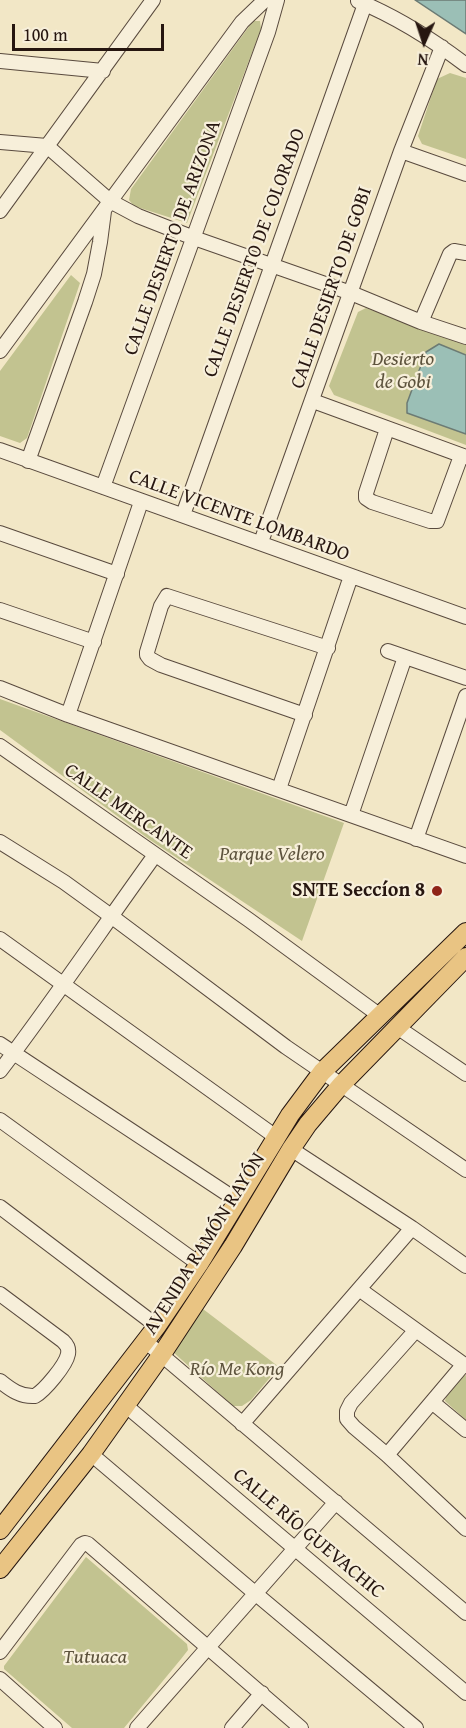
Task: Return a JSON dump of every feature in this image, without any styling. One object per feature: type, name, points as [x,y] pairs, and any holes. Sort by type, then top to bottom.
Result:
[{"type":"main road","name":"AVENIDA RAMÓN RAYÓN","points":[[0,1530],[157,1326],[200,1264],[290,1115],[322,1072],[466,932]]},
{"type":"main road","name":"AVENIDA RAMÓN RAYÓN","points":[[0,1569],[91,1454],[162,1354],[233,1246],[291,1149],[308,1125],[341,1085],[397,1027],[462,968]]},
{"type":"street","points":[[0,211],[153,0]]},
{"type":"street","points":[[0,351],[242,22],[265,0]]},
{"type":"street","name":"CALLE DESIERTO DE ARIZONA","points":[[103,487],[268,32],[277,0]]},
{"type":"street","points":[[360,2],[403,23],[466,65]]},
{"type":"street","name":"CALLE DESIERTO DE COLORADO","points":[[183,515],[360,2]]},
{"type":"street","name":"CALLE DESIERTO DE GOBI","points":[[261,542],[401,151],[442,47]]},
{"type":"street","points":[[0,61],[103,71]]},
{"type":"street","points":[[0,142],[47,146],[107,205],[466,337]]},
{"type":"street","points":[[401,151],[466,174]]},
{"type":"street","points":[[28,461],[85,302],[107,205]]},
{"type":"street","points":[[421,322],[450,254],[454,251],[466,254]]},
{"type":"street","points":[[313,401],[463,456],[437,521],[430,521],[366,498],[387,429]]},
{"type":"street","name":"CALLE VICENTE LOMBARDO","points":[[0,450],[466,617]]},
{"type":"street","points":[[68,716],[141,502]]},
{"type":"street","points":[[0,533],[117,574]]},
{"type":"street","points":[[279,789],[351,576]]},
{"type":"street","points":[[305,714],[161,665],[150,659],[147,652],[161,606],[167,596],[328,648]]},
{"type":"street","points":[[0,610],[94,642]]},
{"type":"street","points":[[388,651],[466,678]]},
{"type":"street","points":[[351,815],[405,657]]},
{"type":"street","points":[[0,688],[68,716],[466,856]]},
{"type":"street","points":[[417,839],[466,696]]},
{"type":"street","name":"CALLE MERCANTE","points":[[0,746],[249,920],[379,1015]]},
{"type":"street","points":[[0,842],[64,882],[322,1072],[466,1170]]},
{"type":"street","points":[[0,1071],[65,984],[155,855]]},
{"type":"street","points":[[0,939],[276,1137]]},
{"type":"street","points":[[397,1027],[466,1074]]},
{"type":"street","points":[[0,1044],[238,1202]]},
{"type":"street","points":[[0,1120],[200,1264]]},
{"type":"street","points":[[291,1149],[466,1266]]},
{"type":"street","points":[[0,1206],[157,1326]]},
{"type":"street","points":[[242,1424],[412,1228]]},
{"type":"street","points":[[358,1289],[465,1365],[387,1455]]},
{"type":"street","points":[[0,1294],[63,1341],[68,1349],[67,1357],[58,1370],[35,1396],[14,1392],[0,1381]]},
{"type":"street","points":[[416,1330],[351,1403],[346,1419],[466,1529]]},
{"type":"street","points":[[145,1341],[466,1613]]},
{"type":"street","points":[[432,1402],[466,1430]]},
{"type":"street","name":"CALLE RÍO GUEVACHIC","points":[[125,1405],[466,1693]]},
{"type":"street","points":[[91,1454],[416,1728]]},
{"type":"street","points":[[137,1728],[336,1502]]},
{"type":"street","points":[[0,1652],[81,1545],[85,1543],[301,1728]]},
{"type":"street","points":[[0,1679],[55,1728]]},
{"type":"street","points":[[232,1728],[262,1693]]},
{"type":"green space","points":[[253,21],[260,21],[261,29],[187,223],[134,206],[129,200],[131,189]]},
{"type":"green space","points":[[450,73],[466,78],[466,159],[422,144],[418,136],[437,79]]},
{"type":"green space","points":[[71,275],[80,283],[27,438],[20,443],[0,436],[0,371]]},
{"type":"green space","name":"Desierto de Gobi","points":[[366,308],[466,345],[466,445],[334,395],[329,386],[358,312]]},
{"type":"green space","name":"Parque Velero","points":[[0,699],[344,823],[302,941],[150,840],[0,730]]},
{"type":"green space","name":"Río Me Kong","points":[[203,1309],[279,1367],[251,1400],[242,1406],[233,1406],[172,1351]]},
{"type":"green space","points":[[466,1375],[466,1420],[445,1401],[453,1386]]},
{"type":"green space","name":"Tutuaca","points":[[86,1557],[187,1644],[188,1650],[124,1728],[72,1728],[4,1669]]},
{"type":"water","points":[[415,0],[466,0],[466,34]]},
{"type":"water","points":[[439,344],[466,355],[466,434],[407,413],[407,403],[426,352]]},
{"type":"place","name":"SNTE Seccíon 8","points":[[437,891]]}]
